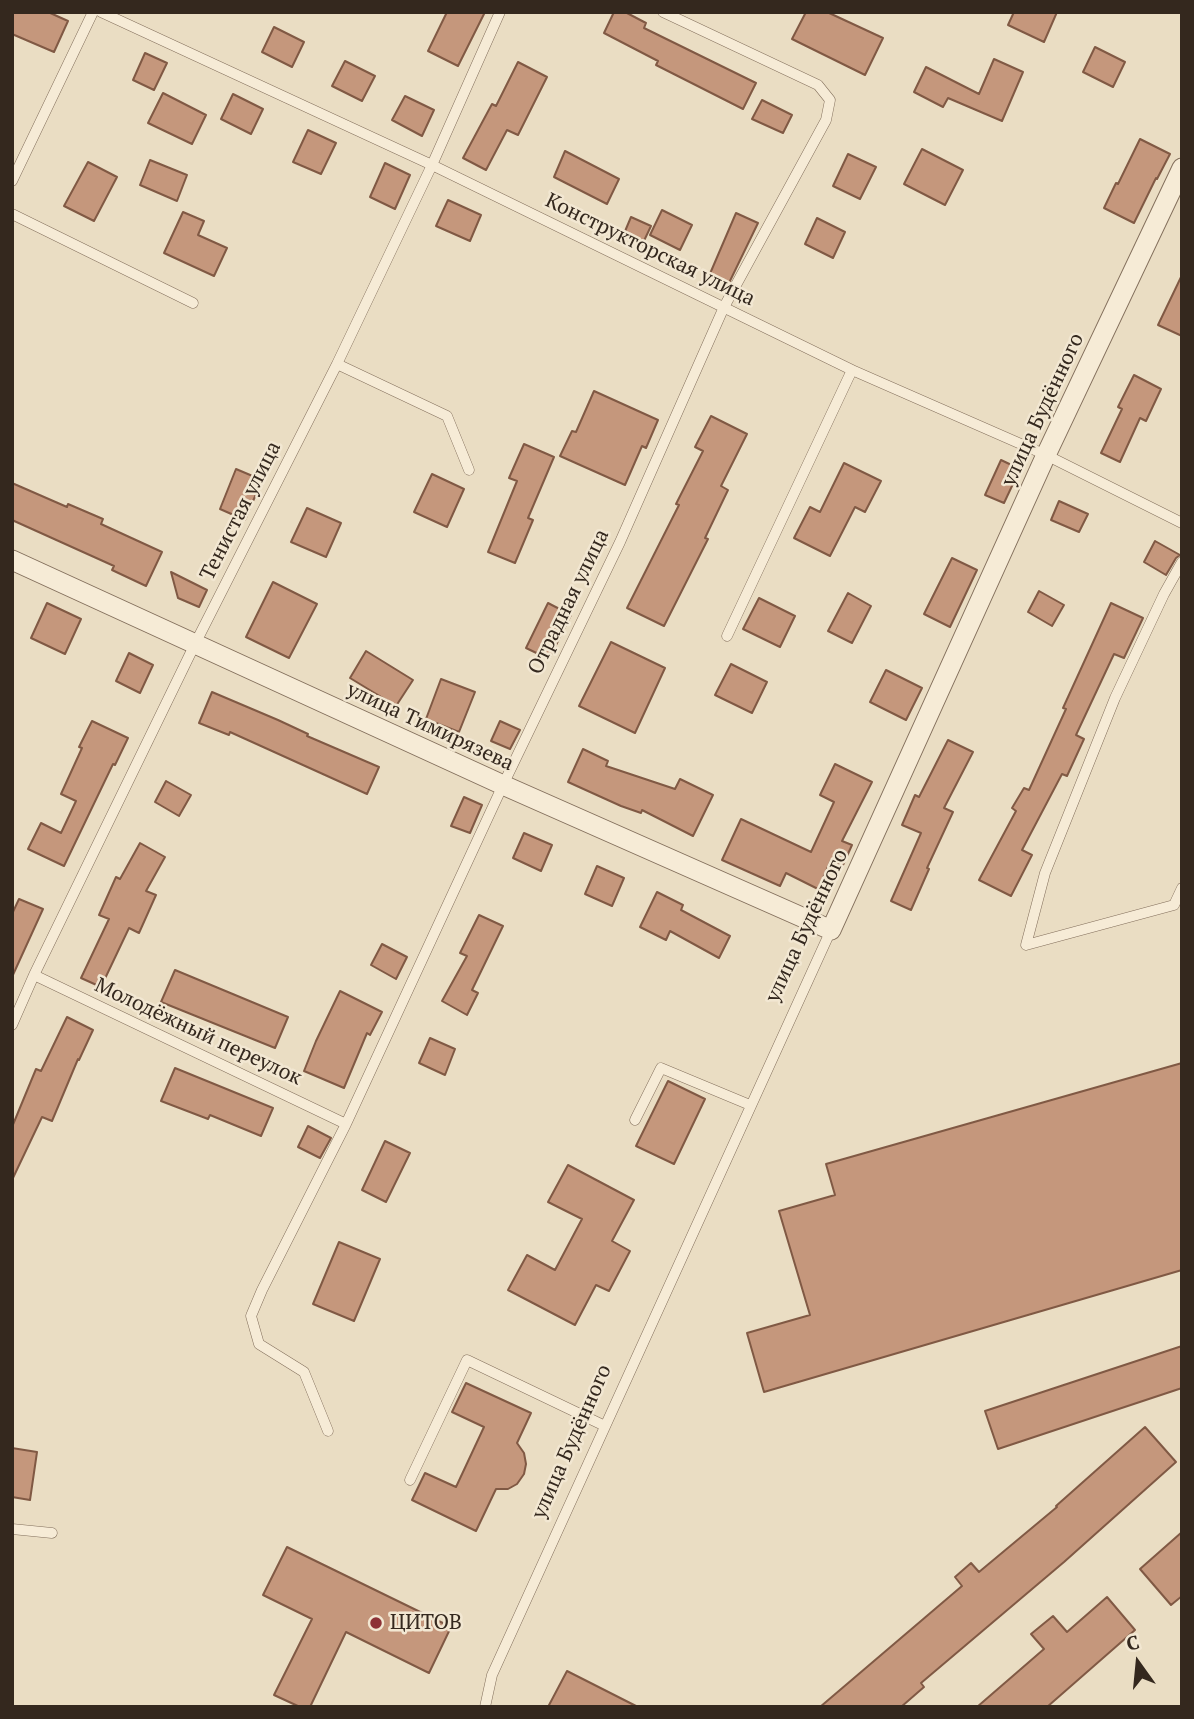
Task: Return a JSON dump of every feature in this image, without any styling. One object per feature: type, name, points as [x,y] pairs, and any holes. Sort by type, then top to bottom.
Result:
[{"type":"street","name":"улица Будённого","points":[[831,930],[1046,455],[1182,168]]},
{"type":"street","name":"улица Тимирязева","points":[[12,560],[503,785],[831,930]]},
{"type":"lane","points":[[12,181],[93,12]]},
{"type":"lane","name":"Конструкторская улица","points":[[101,12],[432,165],[852,370],[1046,455],[1182,523]]},
{"type":"lane","name":"Тенистая улица","points":[[12,1026],[34,975],[195,644],[337,364],[432,165],[500,12]]},
{"type":"lane","points":[[663,12],[679,15]]},
{"type":"lane","name":"Отрадная улица","points":[[328,1431],[304,1372],[259,1344],[251,1316],[346,1124],[503,785],[620,542],[724,307],[826,120],[830,100],[818,85],[679,15]]},
{"type":"lane","points":[[12,214],[193,303]]},
{"type":"lane","points":[[337,364],[447,416],[469,470]]},
{"type":"lane","points":[[727,636],[852,370]]},
{"type":"lane","points":[[1182,562],[1115,698],[1045,873],[1026,945],[1174,905],[1182,888]]},
{"type":"lane","name":"улица Будённого","points":[[485,1707],[492,1675],[831,930]]},
{"type":"lane","name":"Молодёжный переулок","points":[[34,975],[346,1124]]},
{"type":"lane","points":[[635,1120],[661,1068],[750,1105]]},
{"type":"lane","points":[[410,1480],[467,1360],[605,1426]]},
{"type":"lane","points":[[12,1529],[52,1534]]},
{"type":"building","points":[[12,12],[48,12],[68,21],[54,52],[12,34]]},
{"type":"building","points":[[447,12],[485,12],[458,66],[428,51]]},
{"type":"building","points":[[614,12],[625,12],[646,23],[644,28],[756,83],[743,109],[656,65],[658,61],[604,33]]},
{"type":"building","points":[[806,12],[827,12],[883,38],[865,75],[792,39]]},
{"type":"building","points":[[1014,12],[1057,12],[1044,42],[1008,25]]},
{"type":"building","points":[[274,27],[304,42],[292,67],[262,52]]},
{"type":"building","points":[[1095,47],[1125,62],[1113,87],[1083,72]]},
{"type":"building","points":[[145,53],[167,63],[154,90],[133,80]]},
{"type":"building","points":[[994,59],[1023,72],[1002,121],[948,98],[943,107],[914,92],[926,67],[979,94]]},
{"type":"building","points":[[345,61],[375,76],[362,101],[332,86]]},
{"type":"building","points":[[518,62],[547,77],[518,135],[507,130],[486,170],[463,158],[492,104],[496,106]]},
{"type":"building","points":[[163,93],[206,115],[192,144],[148,123]]},
{"type":"building","points":[[233,94],[263,109],[251,134],[221,119]]},
{"type":"building","points":[[405,96],[434,110],[422,136],[392,120]]},
{"type":"building","points":[[762,100],[792,115],[783,133],[752,119]]},
{"type":"building","points":[[308,130],[336,143],[321,174],[293,162]]},
{"type":"building","points":[[1140,139],[1170,154],[1134,223],[1104,208]]},
{"type":"building","points":[[922,149],[963,170],[945,205],[904,184]]},
{"type":"building","points":[[565,151],[619,179],[607,204],[554,177]]},
{"type":"building","points":[[848,154],[876,167],[860,199],[833,186]]},
{"type":"building","points":[[150,160],[187,175],[177,201],[140,185]]},
{"type":"building","points":[[88,162],[117,177],[94,221],[64,206]]},
{"type":"building","points":[[385,163],[410,175],[395,209],[370,197]]},
{"type":"building","points":[[448,200],[481,215],[470,241],[436,226]]},
{"type":"building","points":[[662,210],[692,225],[680,250],[650,235]]},
{"type":"building","points":[[183,212],[204,221],[198,235],[227,248],[214,276],[164,253]]},
{"type":"building","points":[[736,213],[758,223],[728,285],[709,276]]},
{"type":"building","points":[[631,217],[651,226],[642,245],[623,236]]},
{"type":"building","points":[[817,218],[845,232],[833,258],[805,244]]},
{"type":"building","points":[[1182,275],[1182,336],[1158,325]]},
{"type":"building","points":[[1134,375],[1161,389],[1146,421],[1140,418],[1120,462],[1101,453],[1122,409],[1118,407]]},
{"type":"building","points":[[594,391],[658,420],[646,448],[642,446],[625,485],[560,456],[572,431],[576,432]]},
{"type":"building","points":[[711,416],[747,434],[721,486],[728,490],[705,538],[708,539],[664,626],[627,608],[703,451],[695,447]]},
{"type":"building","points":[[524,444],[554,457],[528,518],[533,520],[515,563],[488,552],[517,481],[509,478]]},
{"type":"building","points":[[1001,460],[1020,469],[1004,503],[985,495]]},
{"type":"building","points":[[844,463],[881,481],[865,512],[855,507],[830,556],[794,538],[810,507],[820,512]]},
{"type":"building","points":[[236,469],[262,480],[245,520],[220,509]]},
{"type":"building","points":[[432,474],[464,489],[447,527],[414,512]]},
{"type":"building","points":[[12,483],[103,519],[101,524],[162,552],[146,586],[112,570],[114,566],[12,520]]},
{"type":"building","points":[[1059,501],[1088,514],[1079,532],[1051,520]]},
{"type":"building","points":[[307,508],[341,523],[326,557],[291,542]]},
{"type":"building","points":[[1155,541],[1180,555],[1166,575],[1144,562]]},
{"type":"building","points":[[952,558],[977,570],[950,627],[924,614]]},
{"type":"building","points":[[171,572],[207,590],[199,607],[178,598]]},
{"type":"building","points":[[273,582],[317,604],[289,658],[246,637]]},
{"type":"building","points":[[1039,591],[1064,605],[1052,626],[1028,612]]},
{"type":"building","points":[[848,593],[871,606],[852,643],[828,631]]},
{"type":"building","points":[[759,598],[795,616],[780,647],[743,629]]},
{"type":"building","points":[[47,603],[81,619],[65,654],[31,638]]},
{"type":"building","points":[[548,603],[571,615],[549,659],[526,648]]},
{"type":"building","points":[[1111,603],[1143,618],[1124,658],[1114,654],[1076,735],[1084,739],[1067,776],[1062,774],[1022,850],[1032,855],[1011,896],[979,880],[1016,811],[1012,808],[1024,788],[1029,790]]},
{"type":"building","points":[[611,642],[665,668],[635,733],[579,706]]},
{"type":"building","points":[[366,651],[413,680],[396,706],[350,678]]},
{"type":"building","points":[[129,653],[153,665],[140,693],[116,681]]},
{"type":"building","points":[[731,664],[767,682],[752,713],[715,695]]},
{"type":"building","points":[[886,670],[922,688],[906,720],[870,702]]},
{"type":"building","points":[[441,679],[475,692],[459,732],[426,719]]},
{"type":"building","points":[[212,692],[379,767],[367,794],[230,732],[229,735],[199,723]]},
{"type":"building","points":[[92,721],[128,738],[64,866],[28,849],[41,823],[61,833],[76,801],[61,794]]},
{"type":"building","points":[[500,721],[520,730],[510,749],[491,741]]},
{"type":"building","points":[[948,740],[973,752],[944,808],[953,812],[911,910],[891,901],[921,833],[902,825],[915,795],[919,797]]},
{"type":"building","points":[[583,749],[608,761],[606,766],[675,789],[680,779],[713,795],[693,836],[642,810],[641,813],[621,806],[568,782]]},
{"type":"building","points":[[835,764],[872,782],[842,841],[852,845],[843,865],[831,860],[818,889],[786,873],[780,886],[722,860],[741,819],[811,852],[834,802],[820,795]]},
{"type":"building","points":[[166,781],[191,795],[179,816],[155,802]]},
{"type":"building","points":[[464,797],[482,805],[470,833],[451,826]]},
{"type":"building","points":[[524,833],[552,845],[541,871],[513,858]]},
{"type":"building","points":[[140,843],[165,857],[146,891],[156,895],[139,933],[129,928],[101,987],[81,978],[109,919],[99,915],[116,877],[120,879]]},
{"type":"building","points":[[597,866],[624,878],[612,906],[585,894]]},
{"type":"building","points":[[657,892],[683,905],[681,910],[730,936],[719,958],[670,931],[666,940],[640,927]]},
{"type":"building","points":[[19,899],[43,909],[12,977],[12,914]]},
{"type":"building","points":[[479,915],[503,926],[472,990],[478,993],[467,1015],[442,1001],[467,956],[460,953]]},
{"type":"building","points":[[382,944],[407,957],[396,979],[371,965]]},
{"type":"building","points":[[175,970],[288,1017],[275,1048],[161,1002]]},
{"type":"building","points":[[340,991],[382,1012],[370,1035],[367,1033],[344,1088],[304,1071]]},
{"type":"building","points":[[67,1017],[93,1030],[52,1121],[42,1117],[12,1180],[12,1127],[36,1069],[41,1071]]},
{"type":"building","points":[[430,1038],[455,1049],[445,1075],[419,1063]]},
{"type":"building","points":[[1182,1063],[1182,1270],[764,1392],[747,1333],[810,1315],[779,1211],[835,1195],[826,1164]]},
{"type":"building","points":[[175,1068],[273,1108],[261,1136],[210,1115],[208,1119],[161,1101]]},
{"type":"building","points":[[668,1081],[705,1099],[674,1164],[636,1146]]},
{"type":"building","points":[[308,1126],[331,1138],[320,1158],[298,1147]]},
{"type":"building","points":[[385,1141],[410,1153],[386,1202],[362,1190]]},
{"type":"building","points":[[568,1165],[634,1200],[612,1241],[630,1251],[609,1291],[596,1285],[575,1325],[508,1290],[527,1255],[555,1270],[582,1219],[548,1202]]},
{"type":"building","points":[[339,1242],[380,1259],[354,1321],[313,1304]]},
{"type":"building","points":[[1182,1346],[1182,1388],[998,1449],[985,1411]]},
{"type":"building","points":[[466,1383],[531,1413],[517,1443],[524,1453],[524,1474],[517,1484],[508,1489],[496,1489],[476,1531],[412,1500],[425,1473],[456,1487],[484,1427],[452,1412]]},
{"type":"building","points":[[1145,1427],[1176,1462],[1064,1562],[921,1683],[924,1687],[901,1707],[820,1707],[962,1586],[955,1577],[971,1563],[979,1572],[1057,1507]]},
{"type":"building","points":[[12,1448],[37,1452],[30,1500],[12,1497]]},
{"type":"building","points":[[1182,1532],[1182,1596],[1171,1605],[1140,1569]]},
{"type":"building","name":"ЦИТОВ","points":[[287,1547],[451,1627],[429,1673],[346,1632],[310,1707],[300,1707],[274,1695],[312,1619],[263,1595]]},
{"type":"building","points":[[1107,1597],[1135,1630],[1047,1707],[977,1707],[1044,1649],[1031,1634],[1053,1616],[1067,1632]]},
{"type":"building","points":[[567,1671],[638,1707],[548,1707]]},
{"type":"place","name":"ЦИТОВ","points":[[376,1623]]}]
